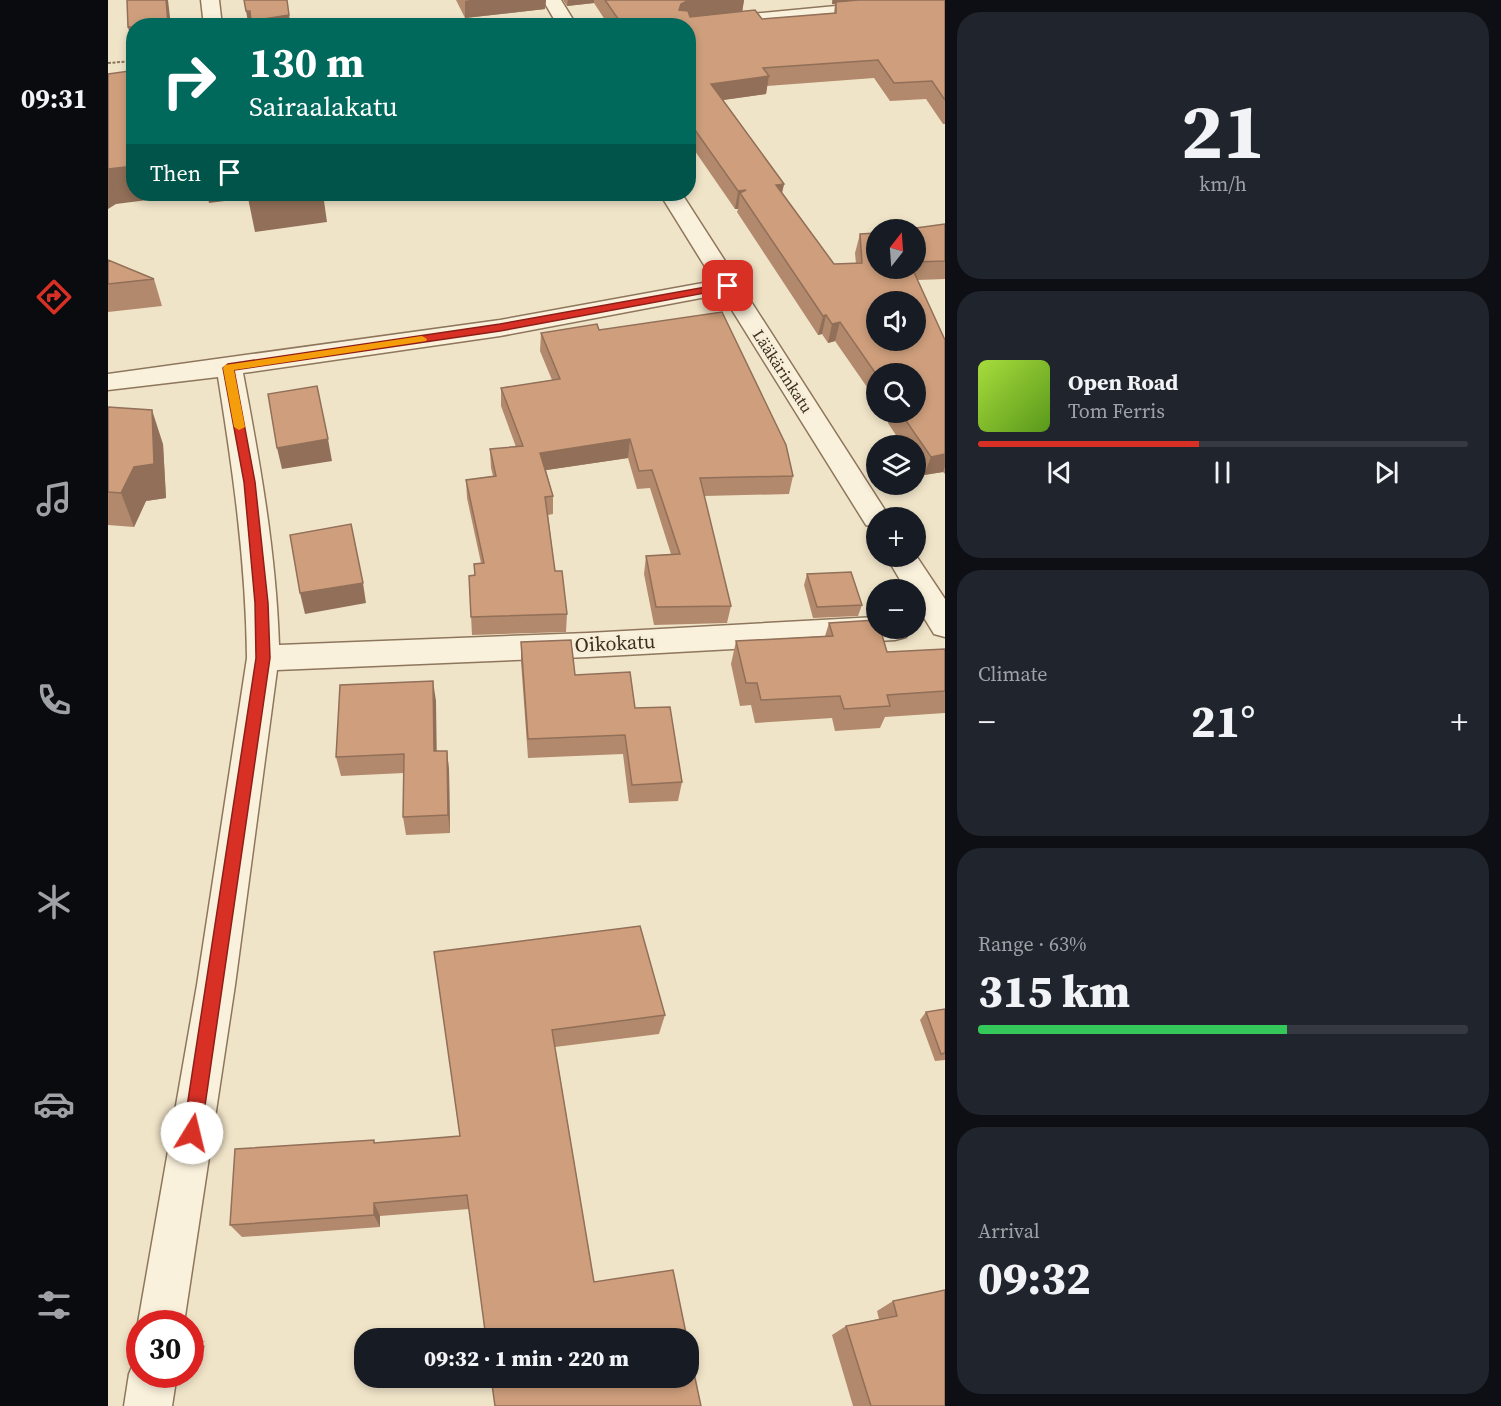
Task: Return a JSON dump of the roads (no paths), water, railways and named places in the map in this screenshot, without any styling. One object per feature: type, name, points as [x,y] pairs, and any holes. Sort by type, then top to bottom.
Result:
[{"type":"street","points":[[210,0],[212,18]]},
{"type":"street","points":[[552,0],[563,18]]},
{"type":"street","points":[[696,25],[849,5],[945,1]]},
{"type":"street","name":"Lääkärinkatu","points":[[675,201],[869,507]]},
{"type":"street","points":[[108,382],[228,368],[500,328],[728,286]]},
{"type":"street","points":[[163,1310],[218,974],[263,658],[262,603],[249,482],[228,368]]},
{"type":"street","points":[[908,567],[945,625],[926,626]]},
{"type":"street","name":"Oikokatu","points":[[263,658],[588,645],[866,630]]},
{"type":"street","points":[[148,1406],[151,1388]]}]
